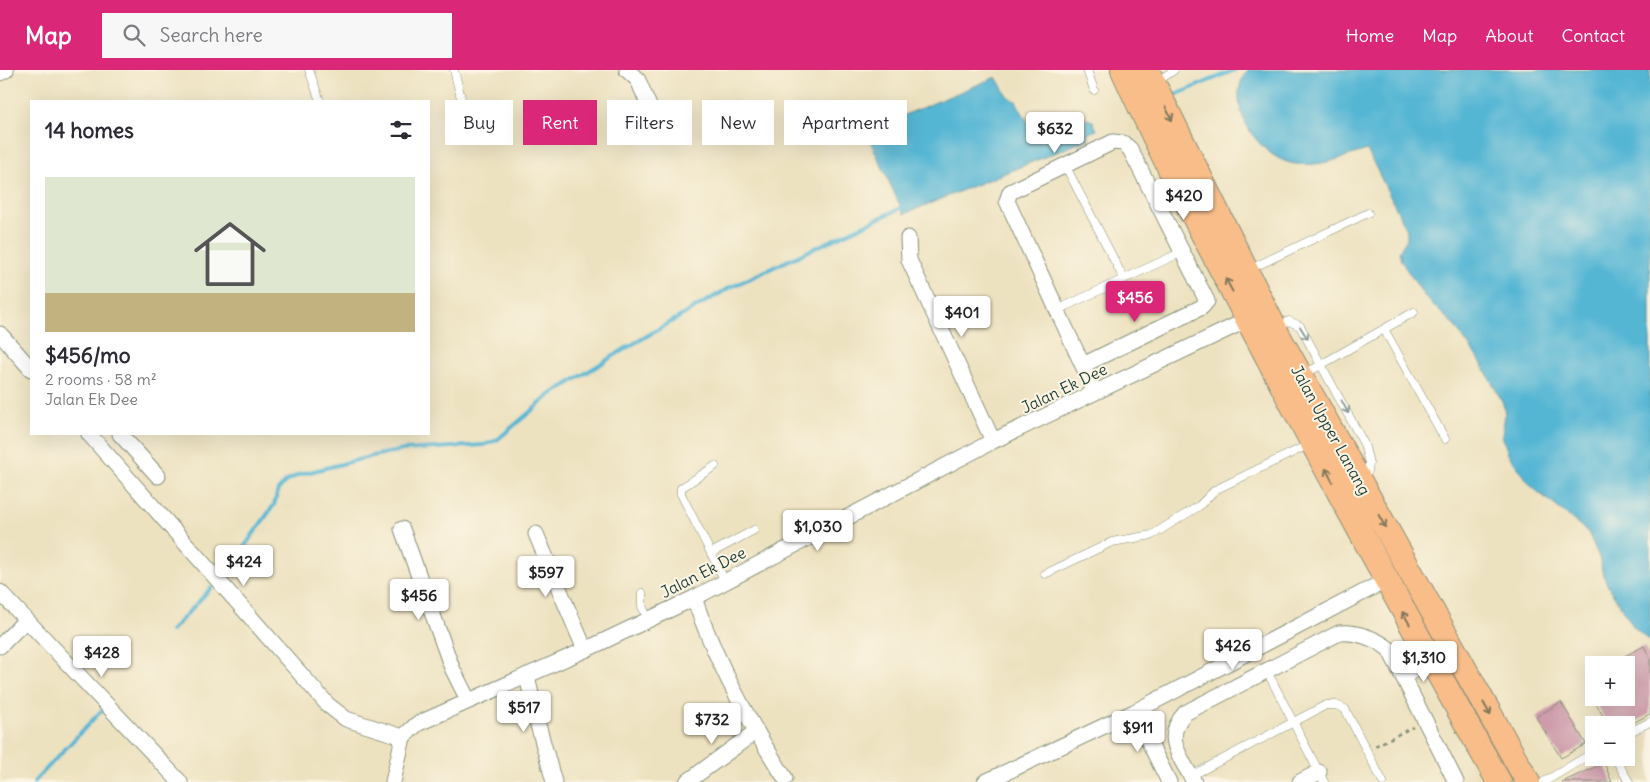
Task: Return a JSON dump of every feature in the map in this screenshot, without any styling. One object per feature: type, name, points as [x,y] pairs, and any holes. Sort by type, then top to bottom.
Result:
[{"type":"main road","name":"Jalan Upper Lanang","points":[[1123,70],[1171,174],[1312,444],[1385,581],[1499,782]]},
{"type":"main road","name":"Jalan Upper Lanang","points":[[1150,77],[1301,376],[1528,782]]},
{"type":"street","points":[[0,73],[6,70]]},
{"type":"street","points":[[627,70],[638,80],[646,100]]},
{"type":"street","points":[[1083,364],[1206,304],[1207,297],[1130,149],[1118,142],[1113,142],[1010,192],[1006,199],[1095,392]]},
{"type":"street","points":[[1149,185],[1171,174]]},
{"type":"street","points":[[908,238],[909,260],[993,441]]},
{"type":"street","name":"Jalan Ek Dee","points":[[402,736],[417,724],[584,650],[694,598],[813,538],[872,504],[993,441],[1247,320]]},
{"type":"street","points":[[0,334],[30,368]]},
{"type":"street","points":[[90,435],[328,705],[346,719],[402,736],[393,782]]},
{"type":"street","points":[[121,435],[158,476]]},
{"type":"street","points":[[130,479],[146,463]]},
{"type":"street","points":[[402,529],[452,668],[468,700]]},
{"type":"street","points":[[536,534],[584,650]]},
{"type":"street","points":[[985,782],[1134,712],[1385,581]]},
{"type":"street","points":[[0,592],[180,782]]},
{"type":"street","points":[[694,598],[717,658],[755,732],[784,778]]},
{"type":"street","points":[[0,646],[26,620]]},
{"type":"street","points":[[1188,780],[1172,733],[1175,724],[1185,713],[1339,634],[1348,632],[1380,642],[1388,649],[1456,782]]},
{"type":"street","points":[[1402,676],[1431,662]]},
{"type":"street","points":[[527,675],[534,714],[554,782]]},
{"type":"street","points":[[1134,712],[1169,782]]},
{"type":"street","points":[[687,782],[755,732]]},
{"type":"street","points":[[1300,782],[1321,777]]},
{"type":"lane","points":[[309,70],[320,100]]},
{"type":"lane","points":[[454,70],[462,100]]},
{"type":"lane","points":[[1086,70],[1094,90]]},
{"type":"lane","points":[[1150,77],[1174,70]]},
{"type":"lane","points":[[1066,165],[1124,279]]},
{"type":"lane","points":[[1246,270],[1368,213]]},
{"type":"lane","points":[[1057,310],[1182,252]]},
{"type":"lane","points":[[1301,376],[1414,312]]},
{"type":"lane","points":[[1275,327],[1289,321],[1300,326],[1322,364],[1368,454],[1368,471],[1359,479]]},
{"type":"lane","points":[[1384,329],[1445,438]]},
{"type":"lane","points":[[1045,574],[1112,542],[1152,534],[1199,506],[1223,486],[1312,444]]},
{"type":"lane","points":[[716,466],[681,488],[681,494],[725,581]]},
{"type":"lane","points":[[712,552],[754,530]]},
{"type":"lane","points":[[642,593],[642,606],[648,619]]},
{"type":"lane","points":[[1267,671],[1321,777]]},
{"type":"lane","points":[[1188,780],[1326,706],[1336,705],[1346,709],[1383,782]]},
{"type":"lane","points":[[1635,730],[1650,722]]},
{"type":"lane","points":[[1544,782],[1585,757]]},
{"type":"lane","points":[[1620,766],[1629,782]]},
{"type":"path","points":[[1368,750],[1425,721]]},
{"type":"water","points":[[1248,70],[1650,70],[1650,642],[1633,626],[1608,586],[1603,575],[1599,557],[1588,532],[1532,487],[1508,454],[1502,435],[1505,414],[1503,403],[1481,362],[1453,324],[1425,297],[1401,261],[1399,251],[1407,239],[1407,230],[1367,150],[1332,161],[1306,165],[1282,160],[1269,152],[1257,141],[1248,128],[1242,113],[1239,98],[1241,83]]},
{"type":"water","points":[[996,77],[1007,96],[1016,101],[1035,136],[1053,135],[1087,119],[1093,121],[1097,130],[1088,133],[1089,139],[904,214],[872,145],[907,145],[907,114]]},
{"type":"building","points":[[1644,646],[1650,658],[1650,714],[1635,722],[1635,716],[1603,716],[1597,706],[1635,706],[1635,656],[1625,656]]},
{"type":"building","points":[[1561,702],[1585,745],[1561,758],[1536,717]]},
{"type":"building","points":[[1597,766],[1605,766],[1612,782],[1562,782]]},
{"type":"waterway","points":[[1175,95],[1235,70]]},
{"type":"waterway","points":[[227,571],[274,505],[278,490],[285,482],[298,475],[377,455],[403,450],[484,445],[497,440],[550,395],[729,288],[901,208]]},
{"type":"waterway","points":[[171,631],[211,588]]},
{"type":"waterway","points":[[34,782],[101,711]]}]
